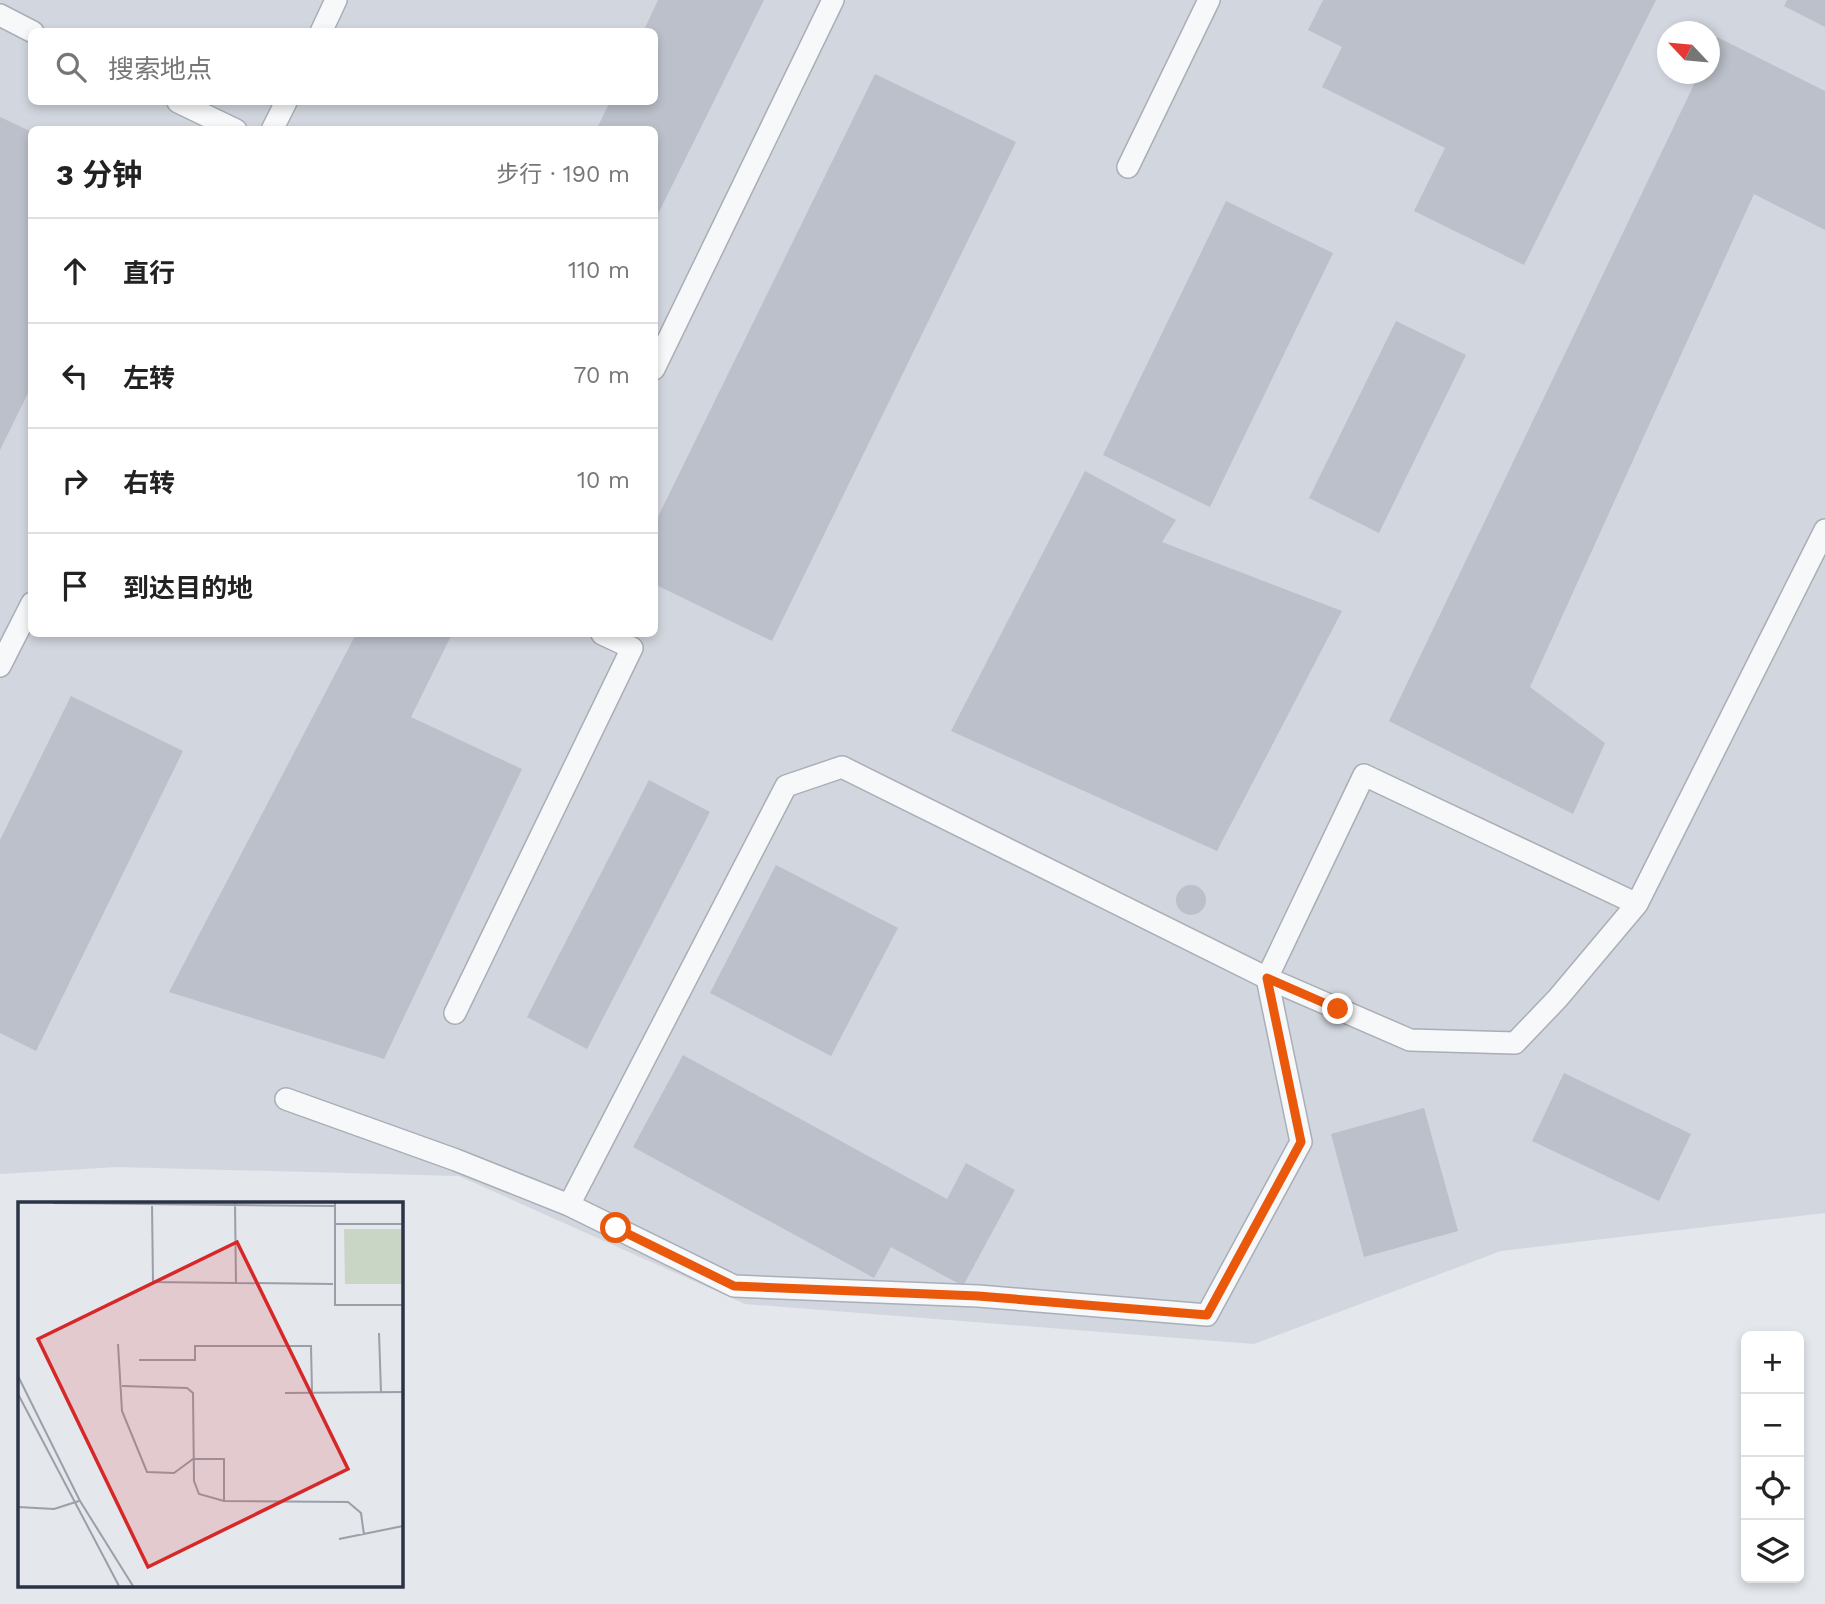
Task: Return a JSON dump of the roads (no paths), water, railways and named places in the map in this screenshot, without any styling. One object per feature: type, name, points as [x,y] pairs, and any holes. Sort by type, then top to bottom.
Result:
[{"type":"lane","points":[[323,28],[336,0]]},
{"type":"lane","points":[[658,361],[833,0]]},
{"type":"lane","points":[[1128,167],[1209,0]]},
{"type":"lane","points":[[0,16],[28,30]]},
{"type":"lane","points":[[184,105],[228,126]]},
{"type":"lane","points":[[274,126],[284,105]]},
{"type":"lane","points":[[569,1205],[786,786],[842,767],[1267,978],[1410,1040],[1515,1043],[1559,998],[1637,904],[1825,530]]},
{"type":"lane","points":[[0,666],[28,611]]},
{"type":"lane","points":[[455,1013],[632,648],[608,637]]},
{"type":"lane","points":[[286,1100],[456,1160],[569,1205],[734,1286],[978,1296],[1207,1315],[1301,1142],[1267,978],[1364,775],[1637,904]]}]
